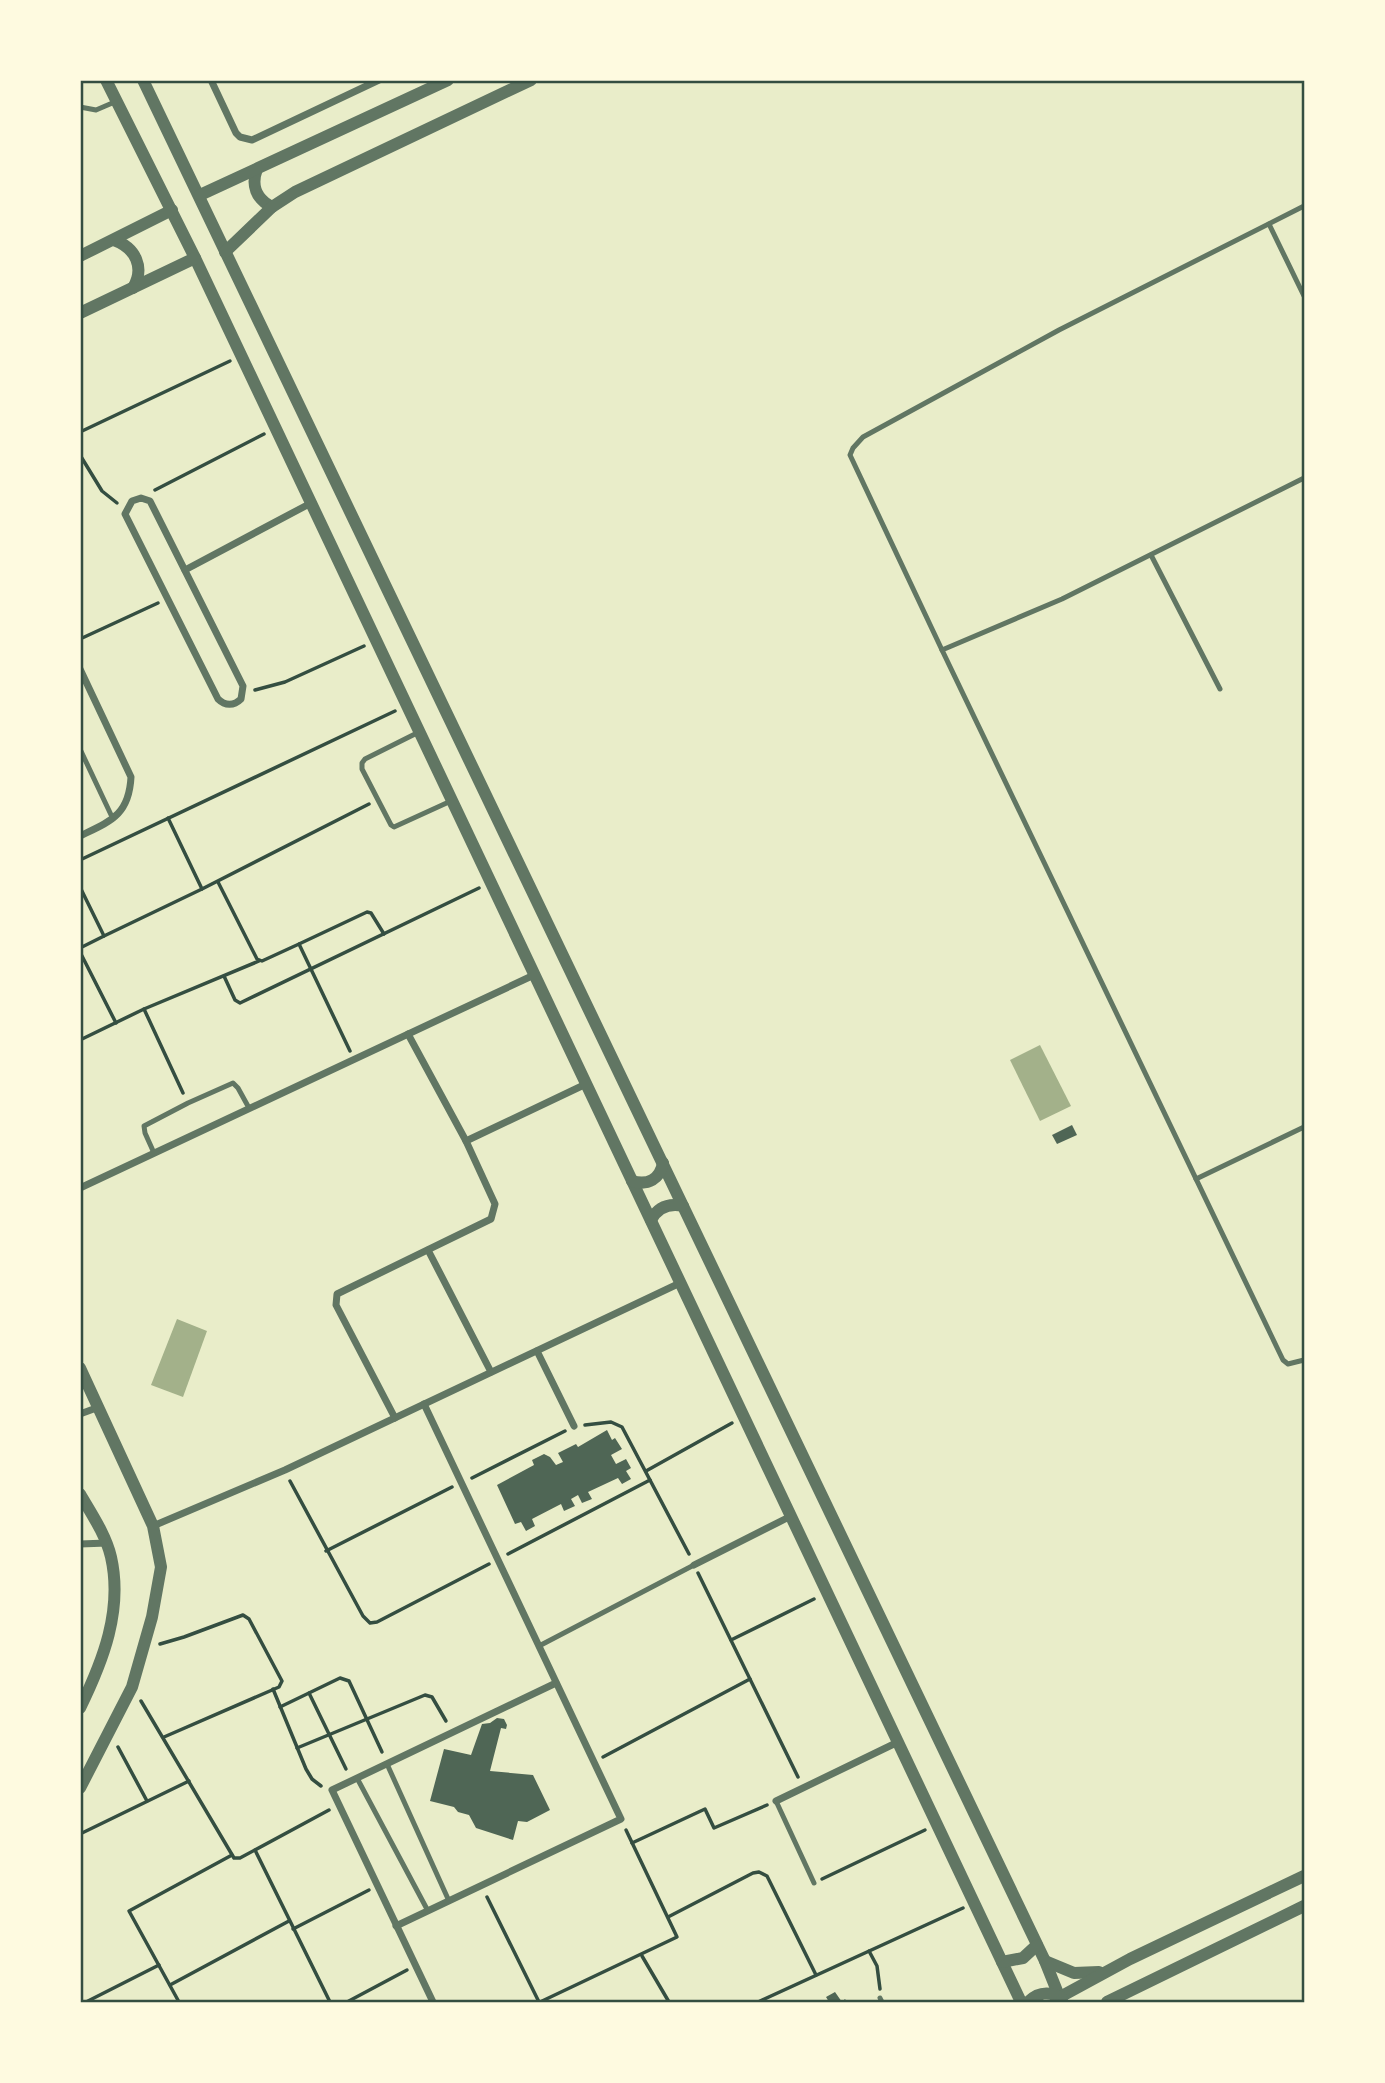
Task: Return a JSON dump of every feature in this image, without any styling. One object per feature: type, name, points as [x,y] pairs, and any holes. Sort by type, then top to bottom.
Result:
[{"type":"street","points":[[106,80],[195,258],[1021,2003]]},
{"type":"street","points":[[143,80],[1062,1998]]},
{"type":"street","points":[[211,80],[236,132],[240,137],[252,140],[379,80]]},
{"type":"street","points":[[200,195],[447,80]]},
{"type":"street","points":[[225,252],[272,207],[295,192],[531,80]]},
{"type":"street","points":[[257,169],[254,183],[256,191],[260,198],[272,207]]},
{"type":"street","points":[[80,256],[172,210]]},
{"type":"street","points":[[114,240],[130,248],[138,263],[138,281],[133,288]]},
{"type":"street","points":[[80,313],[195,258]]},
{"type":"street","points":[[136,499],[150,501],[243,686],[243,694],[234,704],[225,704],[218,699],[125,514],[136,499]]},
{"type":"street","points":[[185,570],[311,503]]},
{"type":"street","points":[[80,669],[131,777],[130,793],[124,808],[113,819],[80,836]]},
{"type":"street","points":[[80,1188],[534,975]]},
{"type":"street","points":[[395,1418],[335,1305],[335,1297],[340,1291],[485,1223],[495,1211],[495,1204],[466,1141],[408,1034]]},
{"type":"street","points":[[466,1141],[586,1084]]},
{"type":"street","points":[[632,1181],[646,1183],[653,1180],[658,1176],[663,1163]]},
{"type":"street","points":[[651,1220],[664,1206],[683,1206]]},
{"type":"street","points":[[428,1250],[491,1372]]},
{"type":"street","points":[[153,1526],[285,1470],[680,1283]]},
{"type":"street","points":[[537,1351],[574,1426]]},
{"type":"street","points":[[80,1368],[153,1526],[161,1567],[144,1648],[132,1687],[80,1788]]},
{"type":"street","points":[[396,1926],[621,1819],[424,1404]]},
{"type":"street","points":[[80,1414],[99,1406]]},
{"type":"street","points":[[80,1494],[107,1543],[115,1585],[114,1614],[99,1669],[80,1708]]},
{"type":"street","points":[[694,1564],[790,1516]]},
{"type":"street","points":[[80,1544],[107,1543]]},
{"type":"street","points":[[433,2003],[332,1790],[556,1683]]},
{"type":"street","points":[[776,1801],[898,1742]]},
{"type":"street","points":[[1028,2003],[1041,1994],[1062,1998],[1107,1971],[1304,1876]]},
{"type":"street","points":[[1107,2003],[1304,1906]]},
{"type":"street","points":[[1002,1962],[1023,1958],[1037,1945]]},
{"type":"street","points":[[1045,1961],[1074,1973],[1107,1971]]},
{"type":"lane","points":[[80,107],[96,110],[117,101]]},
{"type":"lane","points":[[1304,206],[1059,330],[863,437],[850,455],[1283,1360],[1289,1364],[1304,1360]]},
{"type":"lane","points":[[1269,224],[1304,296]]},
{"type":"lane","points":[[942,650],[1062,599],[1304,478]]},
{"type":"lane","points":[[1151,555],[1220,689]]},
{"type":"lane","points":[[419,732],[363,761],[362,769],[391,825],[396,827],[451,801]]},
{"type":"lane","points":[[80,748],[113,819]]},
{"type":"lane","points":[[155,1153],[144,1126],[188,1103],[233,1083],[239,1088],[249,1108]]},
{"type":"lane","points":[[1196,1180],[1304,1127]]},
{"type":"lane","points":[[538,1646],[694,1564]]},
{"type":"lane","points":[[387,1764],[449,1901]]},
{"type":"lane","points":[[354,1780],[428,1911]]},
{"type":"lane","points":[[776,1801],[814,1883]]},
{"type":"path","points":[[80,432],[241,356]]},
{"type":"path","points":[[136,499],[275,429]]},
{"type":"path","points":[[81,458],[102,491],[115,501],[125,514]]},
{"type":"path","points":[[80,639],[168,598]]},
{"type":"path","points":[[243,694],[285,682],[375,640]]},
{"type":"path","points":[[80,860],[406,705]]},
{"type":"path","points":[[116,1023],[80,950],[378,799]]},
{"type":"path","points":[[168,818],[202,889]]},
{"type":"path","points":[[218,882],[259,961]]},
{"type":"path","points":[[224,976],[235,1000],[240,1003],[490,883]]},
{"type":"path","points":[[80,887],[104,936]]},
{"type":"path","points":[[80,1040],[144,1009],[368,912],[372,913],[384,934]]},
{"type":"path","points":[[299,944],[354,1059]]},
{"type":"path","points":[[144,1009],[188,1103]]},
{"type":"path","points":[[646,1471],[743,1417]]},
{"type":"path","points":[[574,1426],[603,1422],[622,1427],[694,1564],[803,1788]]},
{"type":"path","points":[[285,1470],[338,1573],[363,1616],[370,1623],[377,1622],[650,1480]]},
{"type":"path","points":[[731,1640],[827,1592]]},
{"type":"path","points":[[144,1648],[184,1637],[243,1615],[249,1619],[282,1681],[279,1687],[164,1737]]},
{"type":"path","points":[[280,1707],[345,1678],[349,1681],[387,1764]]},
{"type":"path","points":[[594,1762],[750,1679]]},
{"type":"path","points":[[132,1687],[232,1855],[240,1858],[339,1804]]},
{"type":"path","points":[[272,1689],[312,1779],[320,1786],[332,1790]]},
{"type":"path","points":[[309,1693],[354,1780]]},
{"type":"path","points":[[297,1748],[429,1695],[452,1732]]},
{"type":"path","points":[[108,1734],[124,1756],[147,1801]]},
{"type":"path","points":[[80,1835],[189,1781]]},
{"type":"path","points":[[632,1843],[705,1809],[714,1828],[776,1801]]},
{"type":"path","points":[[481,1886],[540,2003],[641,1955],[676,1938],[677,1934],[621,1819]]},
{"type":"path","points":[[814,1883],[937,1824]]},
{"type":"path","points":[[255,1850],[330,2003]]},
{"type":"path","points":[[179,2003],[129,1911],[232,1855]]},
{"type":"path","points":[[668,1917],[753,1873],[762,1872],[767,1876],[816,1976]]},
{"type":"path","points":[[293,1929],[377,1885]]},
{"type":"path","points":[[758,2003],[974,1903]]},
{"type":"path","points":[[170,1985],[289,1921]]},
{"type":"path","points":[[869,1951],[877,1966],[881,2000]]},
{"type":"path","points":[[641,1955],[669,2003]]},
{"type":"path","points":[[86,2003],[159,1965]]},
{"type":"path","points":[[347,2003],[415,1965]]},
{"type":"shaded area","points":[[1040,1045],[1071,1106],[1040,1121],[1010,1060]]},
{"type":"shaded area","points":[[177,1319],[207,1331],[183,1397],[151,1385]]},
{"type":"building","points":[[1072,1125],[1077,1135],[1057,1144],[1052,1135]]},
{"type":"building","points":[[607,1430],[612,1440],[615,1438],[622,1449],[611,1455],[616,1464],[626,1459],[631,1468],[626,1471],[631,1479],[622,1484],[618,1478],[588,1492],[592,1499],[582,1503],[578,1495],[571,1499],[575,1506],[564,1511],[561,1504],[532,1519],[535,1526],[526,1531],[521,1522],[515,1524],[497,1485],[534,1465],[532,1460],[544,1454],[556,1465],[563,1462],[558,1453],[576,1444],[578,1447]]},
{"type":"building","points":[[497,1718],[504,1719],[507,1725],[506,1729],[501,1728],[490,1771],[533,1775],[550,1810],[527,1822],[518,1821],[513,1840],[476,1828],[469,1815],[458,1812],[454,1807],[430,1801],[444,1749],[471,1755],[482,1724]]},
{"type":"building","points":[[835,1992],[842,2002],[829,2002],[826,1997]]}]
